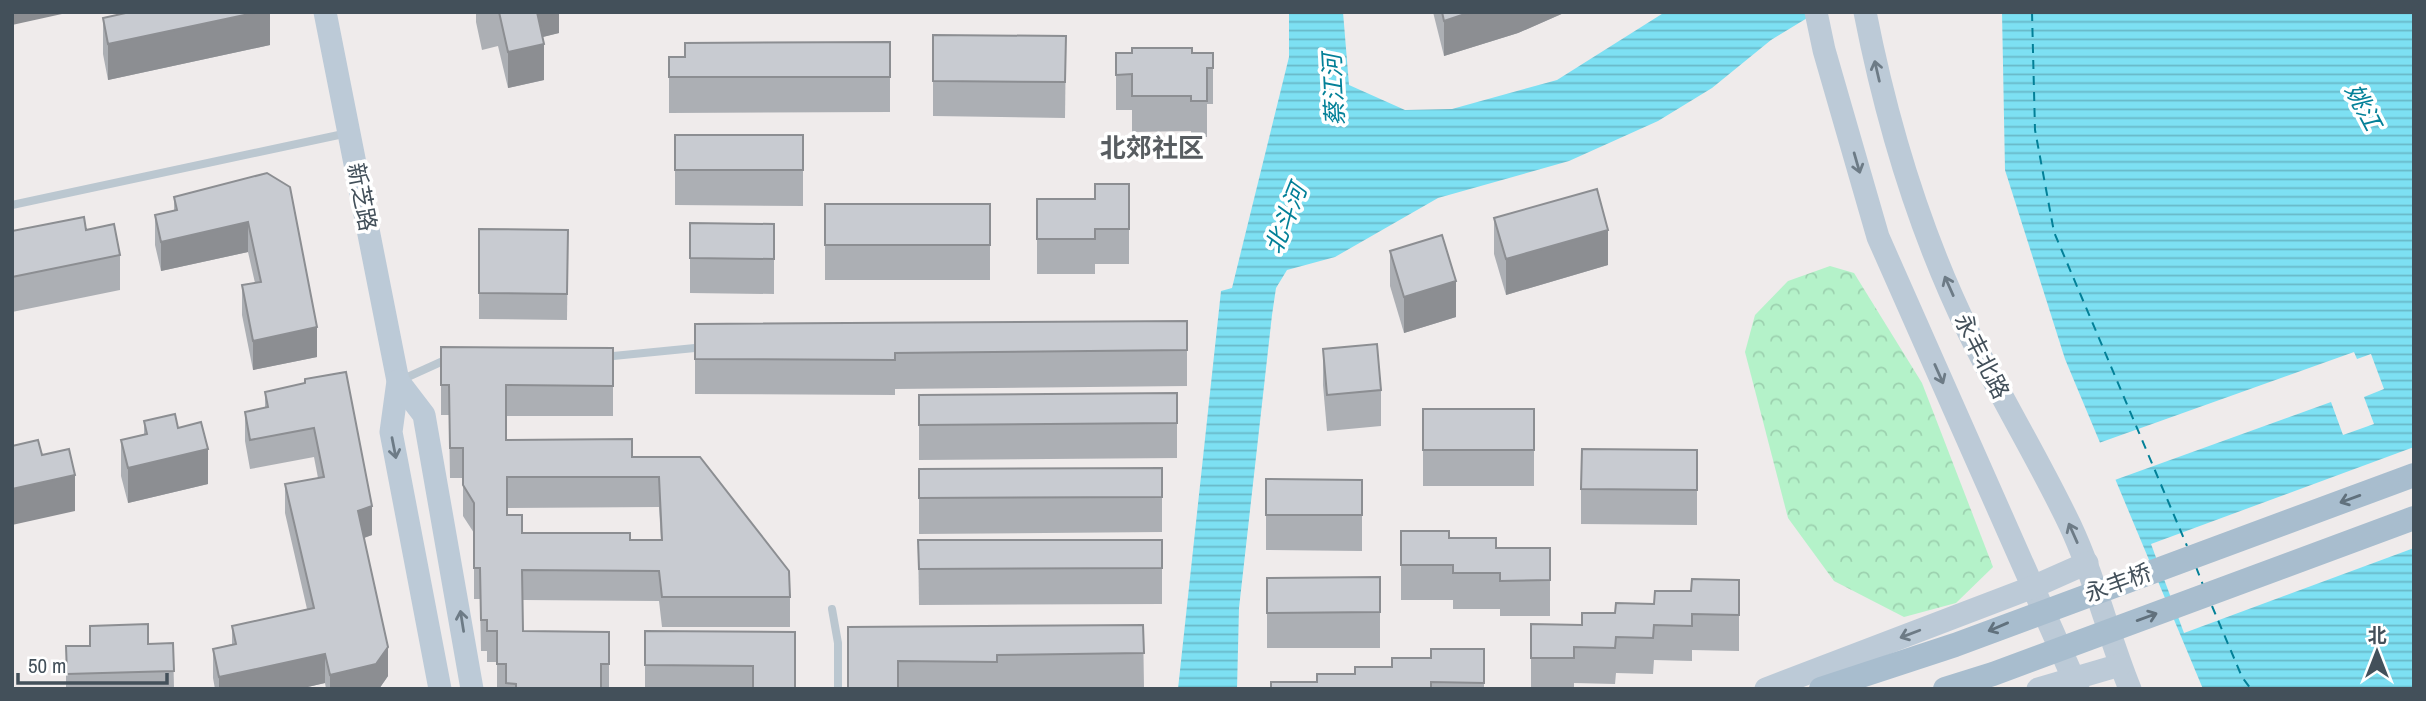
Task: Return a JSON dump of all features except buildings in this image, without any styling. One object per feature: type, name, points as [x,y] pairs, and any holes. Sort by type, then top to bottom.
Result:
[{"type":"main road","name":"新芝路","points":[[325,12],[398,381],[390,432],[440,689]]},
{"type":"main road","name":"永丰北路","points":[[1816,12],[1824,50],[1878,237],[2076,684]]},
{"type":"main road","name":"永丰北路","points":[[1864,12],[1896,150],[1923,228],[1969,332],[2087,563],[2130,689]]},
{"type":"main road","name":"新芝路","points":[[398,381],[424,415],[453,563],[472,689]]},
{"type":"main road","name":"永丰桥","points":[[1821,689],[1955,645],[2414,475]]},
{"type":"main road","name":"永丰桥","points":[[1945,689],[1993,674],[2414,517]]},
{"type":"main road","points":[[1766,689],[2033,587],[2087,563]]},
{"type":"main road","points":[[2038,689],[2076,684],[2120,665]]},
{"type":"lane","points":[[12,205],[349,133]]},
{"type":"lane","points":[[590,358],[714,346]]},
{"type":"lane","points":[[398,381],[443,361],[456,361]]},
{"type":"lane","points":[[831,609],[838,643],[838,689]]},
{"type":"green space","points":[[1830,266],[1854,273],[1922,383],[1993,567],[1956,603],[1904,617],[1834,581],[1788,518],[1745,352],[1755,315],[1788,281]]},
{"type":"water","points":[[1289,12],[1343,12],[1349,85],[1405,110],[1452,109],[1557,80],[1665,12],[1817,12],[1771,40],[1712,88],[1658,121],[1569,161],[1438,198],[1335,257],[1287,270],[1276,288],[1272,315],[1239,608],[1237,689],[1178,689],[1221,291],[1232,288],[1289,57]]},
{"type":"water","name":"姚江","points":[[2002,12],[2414,12],[2414,689],[2203,689],[2065,359],[2005,170]]},
{"type":"pier","points":[[2354,352],[2357,359],[2371,354],[2384,389],[2364,397],[2374,424],[2343,435],[2331,402],[2112,481],[2096,444]]},
{"type":"pier","points":[[2414,447],[2414,548],[2184,633],[2151,544]]},
{"type":"ferry route","points":[[2032,12],[2035,130],[2054,232],[2187,546]]},
{"type":"ferry route","points":[[2196,567],[2203,585]]},
{"type":"ferry route","points":[[2212,606],[2242,677],[2251,689]]},
{"type":"district","name":"北郊社区","points":[[1152,148]]},
{"type":"water label","name":"蔡江河","points":[[1334,90]]},
{"type":"water label","name":"北斗河","points":[[1286,219]]}]
